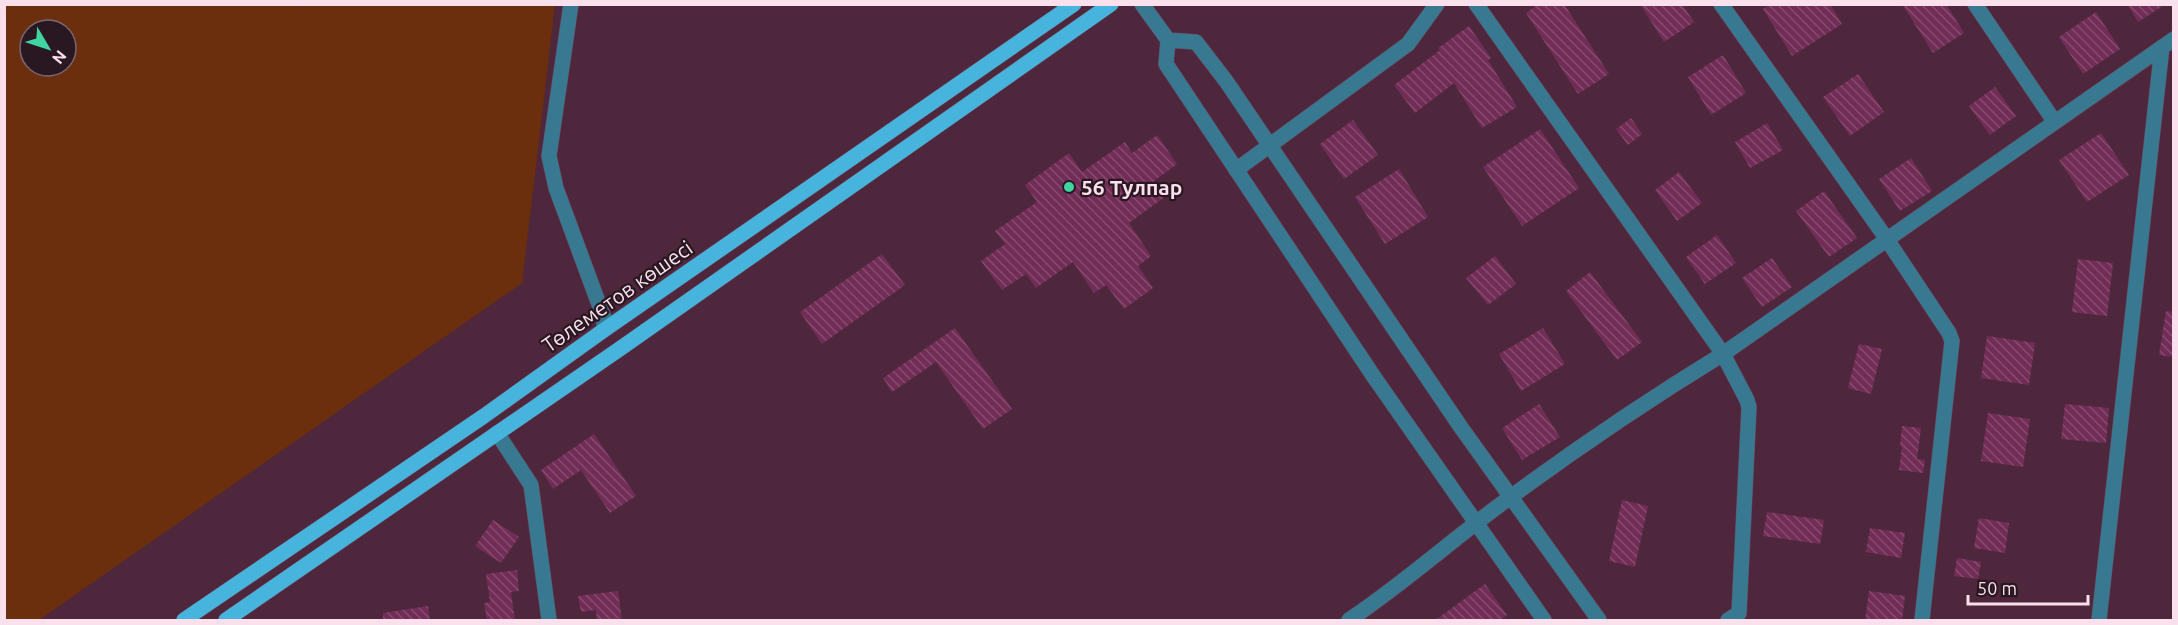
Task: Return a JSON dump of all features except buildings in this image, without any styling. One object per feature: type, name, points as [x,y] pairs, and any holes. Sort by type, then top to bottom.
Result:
[{"type":"main road","name":"Төлеметов көшесі","points":[[184,621],[484,416],[603,330],[1074,4]]},
{"type":"main road","name":"Төлеметов көшесі","points":[[225,621],[1111,4]]},
{"type":"main road","points":[[854,156],[871,172]]},
{"type":"street","points":[[571,4],[549,156],[556,188],[604,318],[603,330]]},
{"type":"street","points":[[1142,4],[1168,40],[1166,64],[1374,377],[1544,621]]},
{"type":"street","points":[[1236,170],[1408,45],[1437,4]]},
{"type":"street","points":[[1476,4],[1724,354],[1749,408],[1739,613],[1728,621]]},
{"type":"street","points":[[1721,4],[1886,238],[1952,341],[1922,621]]},
{"type":"street","points":[[1975,4],[2054,121]]},
{"type":"street","points":[[1168,40],[1196,42],[1226,81],[1453,417],[1599,621]]},
{"type":"street","points":[[1349,621],[1389,593],[1511,496],[1662,392],[1724,354],[1886,238],[2168,43]]},
{"type":"street","points":[[2099,621],[2168,43]]},
{"type":"street","points":[[497,433],[531,485],[549,621]]},
{"type":"shaded area","points":[[298,4],[299,7],[305,4],[555,5],[522,283],[39,620],[5,620],[5,5]]},
{"type":"place","name":"56 Тулпар","points":[[1069,187]]}]
